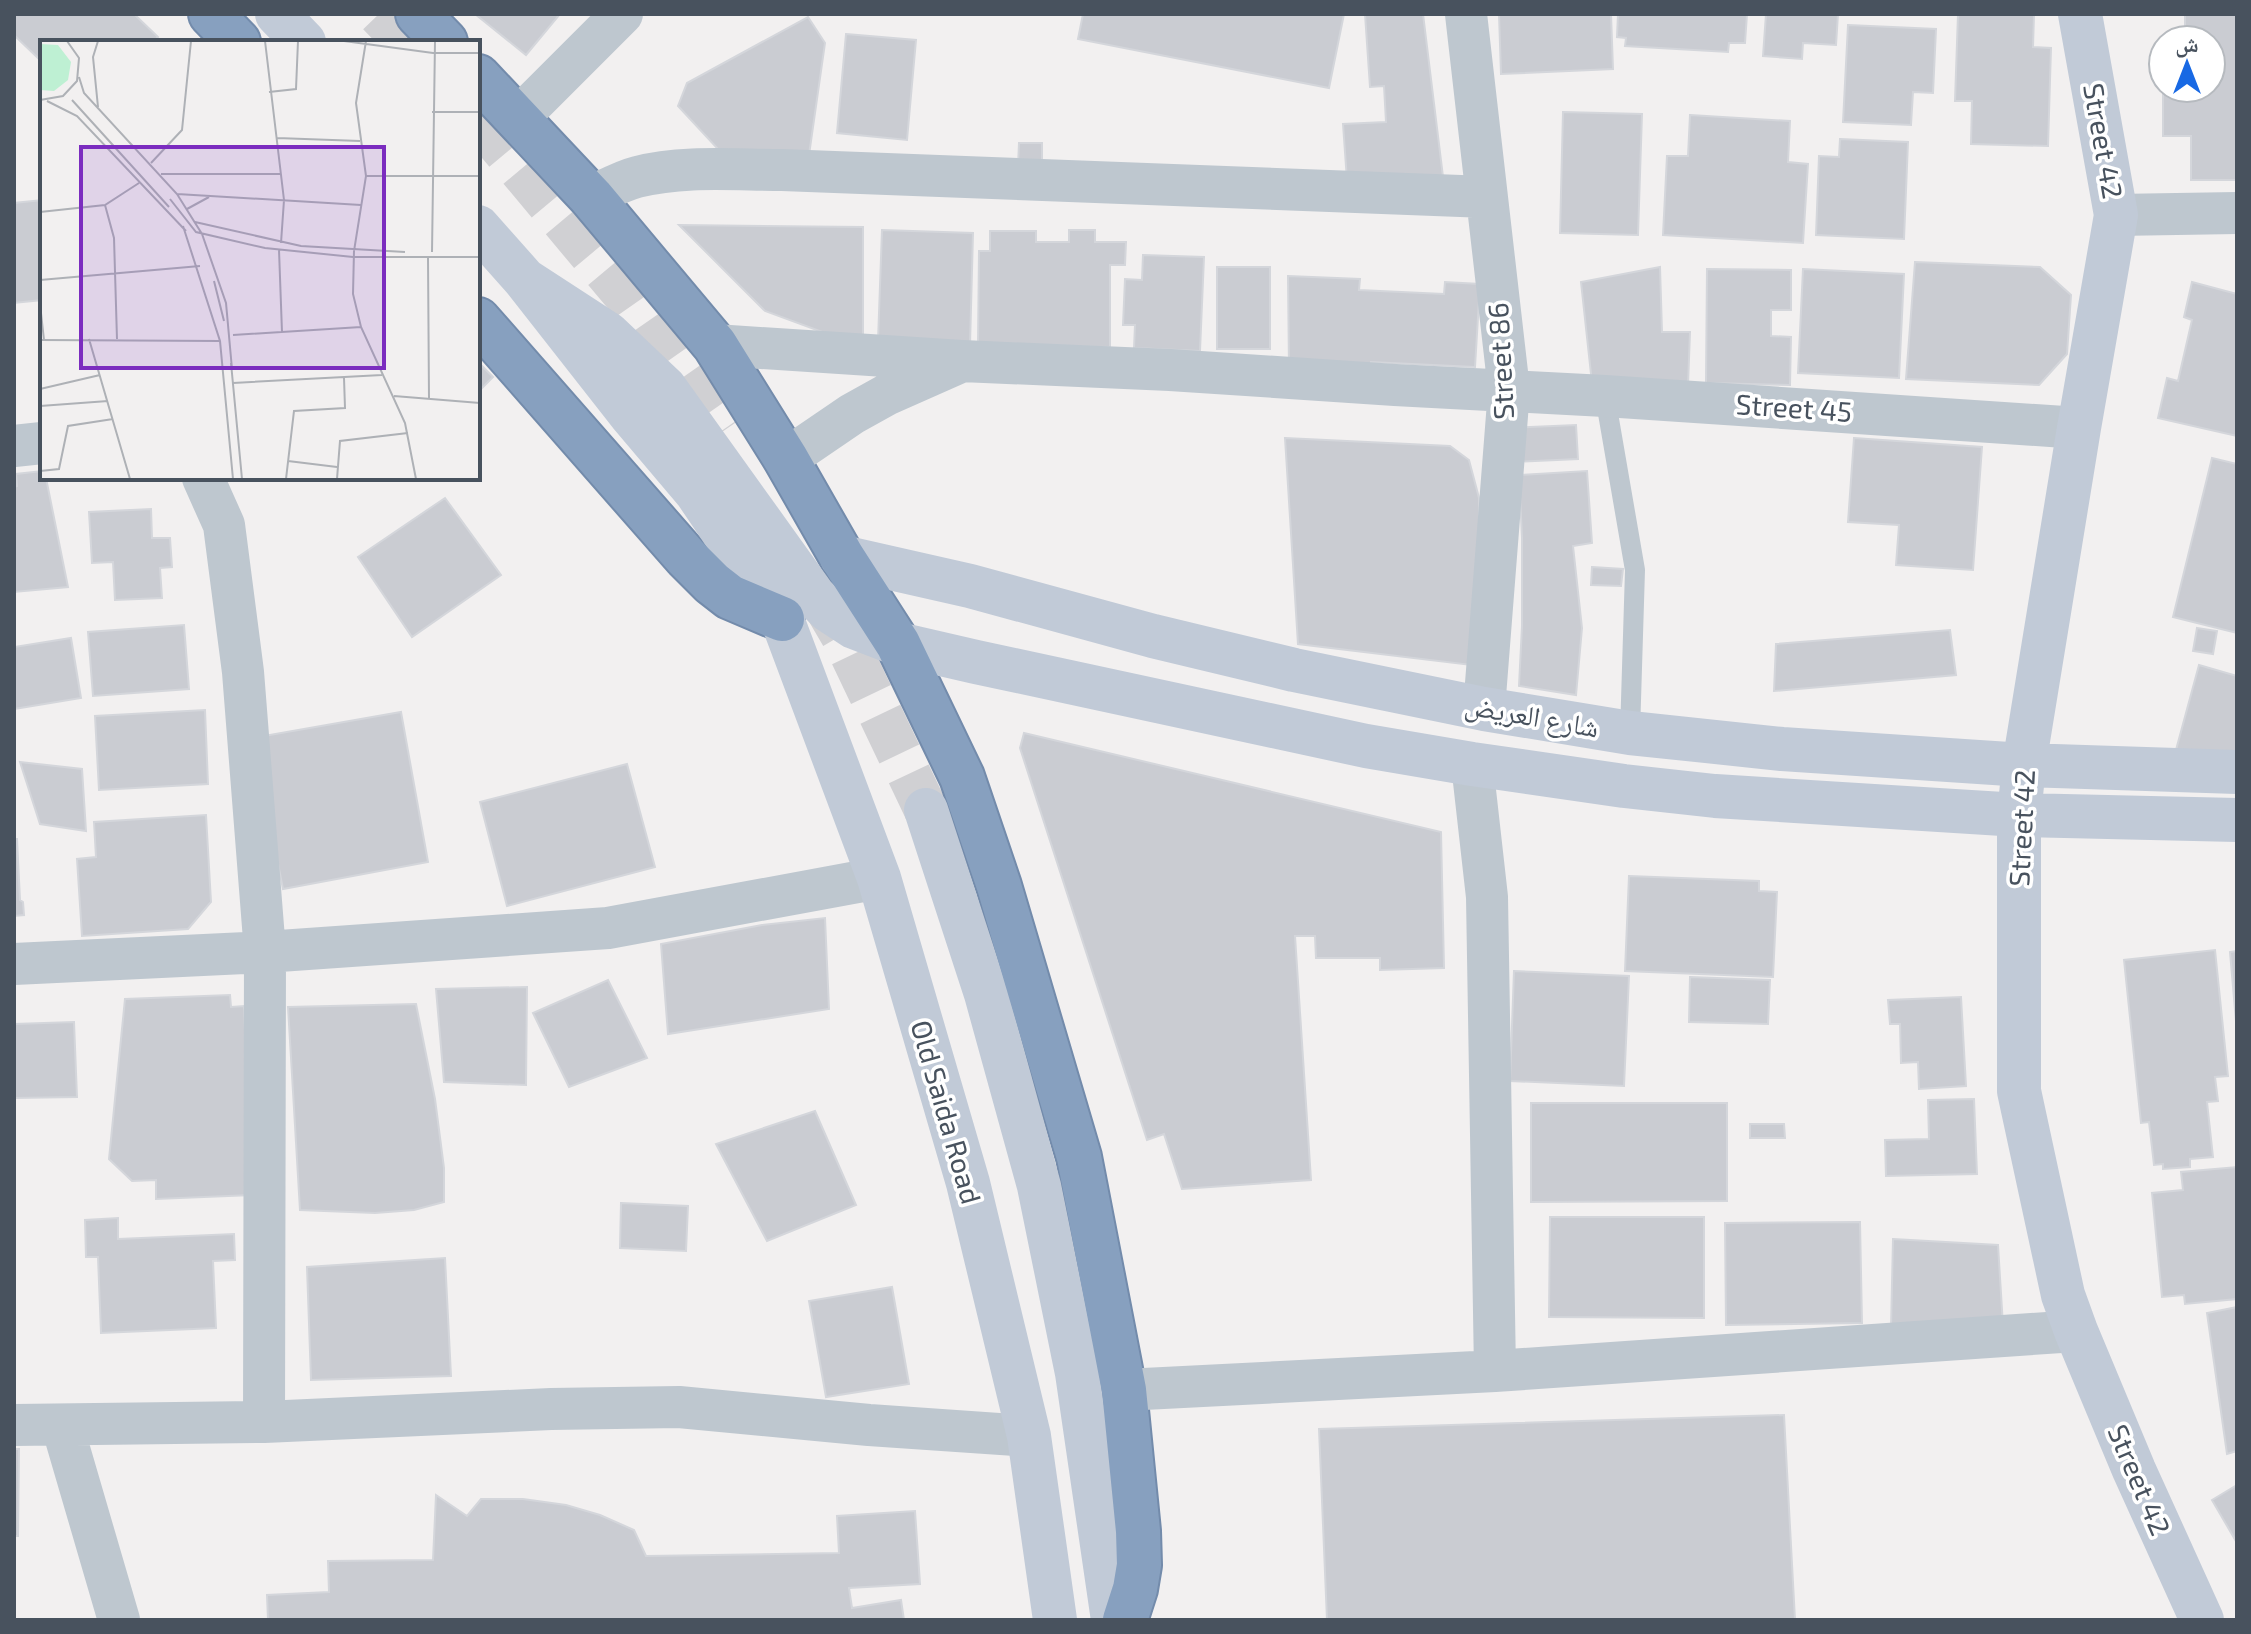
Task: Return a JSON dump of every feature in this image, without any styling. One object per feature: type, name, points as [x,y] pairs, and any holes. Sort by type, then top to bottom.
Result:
[{"type":"highway","points":[[211,14],[236,40]]},
{"type":"highway","points":[[418,14],[443,40]]},
{"type":"highway","points":[[480,79],[591,197],[715,345],[898,644],[962,777],[999,886],[1079,1157],[1124,1390],[1139,1565],[1125,1620]]},
{"type":"highway","points":[[480,322],[703,574],[730,597],[782,619]]},
{"type":"main road","points":[[277,14],[302,40]]},
{"type":"main road","name":"Street 42","points":[[2080,14],[2116,215],[2024,765],[2019,815],[2019,1091],[2063,1295],[2134,1470],[2202,1620]]},
{"type":"main road","points":[[480,229],[525,280]]},
{"type":"main road","name":"Old Saida Road","points":[[525,280],[630,414],[696,492],[782,619],[879,878],[968,1183],[1029,1436],[1055,1620]]},
{"type":"main road","name":"شارع العريض","points":[[525,280],[608,334],[665,388],[814,596],[828,610],[854,627],[898,644],[1366,746],[1624,786],[1715,796],[2019,815],[2237,820]]},
{"type":"main road","name":"شارع العريض","points":[[842,557],[970,586],[1153,636],[1294,670],[1484,709],[1630,733],[1782,749],[2024,765],[2237,772]]},
{"type":"main road","points":[[926,810],[986,994],[1039,1186],[1077,1373],[1113,1620]]},
{"type":"street","points":[[517,119],[622,14]]},
{"type":"street","name":"Street 86","points":[[1466,14],[1509,390],[1484,709]]},
{"type":"street","points":[[591,197],[635,177],[663,172],[782,170],[1487,197]]},
{"type":"street","points":[[2116,215],[2237,213]]},
{"type":"street","name":"Street 45","points":[[715,345],[1509,390],[2079,428]]},
{"type":"street","points":[[786,459],[864,407],[962,361]]},
{"type":"street","points":[[14,446],[40,443]]},
{"type":"street","points":[[204,480],[224,525],[243,672],[265,952],[264,1422]]},
{"type":"street","points":[[1472,764],[1487,897],[1495,1371]]},
{"type":"street","points":[[14,964],[265,952],[608,928],[879,878]]},
{"type":"street","points":[[1124,1390],[1495,1371],[2076,1331]]},
{"type":"street","points":[[14,1425],[264,1422],[551,1409],[679,1407],[1029,1436]]},
{"type":"street","points":[[62,1425],[119,1620]]},
{"type":"lane","points":[[1605,396],[1635,570],[1630,733]]},
{"type":"building","points":[[14,14],[134,14],[158,37],[155,40],[40,40],[40,60],[14,35]]},
{"type":"building","points":[[475,14],[560,14],[526,55]]},
{"type":"building","points":[[1083,14],[1344,14],[1329,88],[1078,39]]},
{"type":"building","points":[[1365,14],[1423,14],[1444,185],[1347,180],[1343,124],[1386,122],[1384,86],[1370,87]]},
{"type":"building","points":[[1499,14],[1611,14],[1613,69],[1501,74]]},
{"type":"building","points":[[1618,14],[1747,14],[1745,43],[1729,43],[1728,52],[1625,46],[1626,38],[1617,37]]},
{"type":"building","points":[[1766,14],[1838,14],[1836,45],[1803,43],[1802,59],[1763,56]]},
{"type":"building","points":[[1958,14],[2034,14],[2033,47],[2051,48],[2048,146],[1971,144],[1972,101],[1955,101]]},
{"type":"building","points":[[2185,14],[2237,14],[2237,180],[2191,180],[2191,136],[2163,136],[2163,104],[2227,104],[2227,24],[2185,24]]},
{"type":"building","points":[[808,17],[825,43],[808,162],[730,162],[678,106],[687,83]]},
{"type":"building","points":[[1848,25],[1936,29],[1933,93],[1913,92],[1911,125],[1843,122]]},
{"type":"building","points":[[846,34],[916,40],[907,140],[837,133]]},
{"type":"building","points":[[1563,112],[1642,114],[1638,235],[1560,233]]},
{"type":"building","points":[[1690,115],[1790,121],[1788,162],[1808,164],[1803,243],[1663,235],[1667,156],[1688,156]]},
{"type":"building","points":[[1840,139],[1908,142],[1904,239],[1816,235],[1819,156],[1839,157]]},
{"type":"building","points":[[1019,143],[1042,143],[1042,167],[1018,166]]},
{"type":"building","points":[[40,200],[40,300],[14,303],[14,203]]},
{"type":"building","points":[[679,225],[863,227],[863,347],[765,311]]},
{"type":"building","points":[[882,230],[973,233],[970,345],[878,341]]},
{"type":"building","points":[[1069,230],[1095,230],[1095,242],[1126,242],[1125,265],[1110,265],[1110,347],[978,346],[979,251],[990,251],[990,231],[1036,231],[1036,242],[1069,242]]},
{"type":"building","points":[[1143,255],[1204,257],[1200,351],[1134,348],[1135,325],[1123,325],[1125,279],[1142,280]]},
{"type":"building","points":[[1915,262],[2040,267],[2071,295],[2067,354],[2039,385],[1906,379]]},
{"type":"building","points":[[1217,267],[1270,267],[1270,349],[1217,349]]},
{"type":"building","points":[[1660,267],[1662,332],[1690,332],[1688,385],[1592,383],[1581,282]]},
{"type":"building","points":[[1707,269],[1791,270],[1791,310],[1771,310],[1771,336],[1791,337],[1790,385],[1706,383]]},
{"type":"building","points":[[1803,269],[1904,274],[1899,378],[1798,373]]},
{"type":"building","points":[[1288,276],[1360,279],[1359,290],[1444,294],[1445,282],[1480,284],[1475,367],[1371,362],[1370,372],[1289,369]]},
{"type":"building","points":[[2192,282],[2237,294],[2237,436],[2158,418],[2167,378],[2178,381],[2192,320],[2184,317]]},
{"type":"building","points":[[480,364],[493,377],[480,390]]},
{"type":"building","points":[[1576,425],[1578,459],[1510,462],[1508,428]]},
{"type":"building","points":[[1285,438],[1450,446],[1469,460],[1479,498],[1479,570],[1471,665],[1298,644]]},
{"type":"building","points":[[1854,438],[1982,447],[1973,570],[1896,565],[1899,525],[1848,522]]},
{"type":"building","points":[[2212,458],[2237,464],[2237,633],[2173,617]]},
{"type":"building","points":[[40,471],[40,480],[46,480],[68,587],[14,592],[16,474]]},
{"type":"building","points":[[1587,471],[1592,543],[1573,546],[1582,628],[1576,695],[1519,686],[1522,538],[1519,475]]},
{"type":"building","points":[[445,498],[501,575],[412,637],[358,557]]},
{"type":"building","points":[[151,509],[152,538],[170,538],[172,567],[160,568],[162,598],[115,600],[113,562],[92,563],[89,512]]},
{"type":"building","points":[[1592,567],[1623,569],[1621,586],[1591,585]]},
{"type":"building","points":[[184,625],[189,689],[93,696],[88,632]]},
{"type":"building","points":[[2197,628],[2217,631],[2213,654],[2193,651]]},
{"type":"building","points":[[1950,630],[1956,675],[1774,691],[1776,644]]},
{"type":"building","points":[[71,638],[81,698],[14,709],[14,647]]},
{"type":"building","points":[[2199,665],[2237,676],[2237,759],[2176,750]]},
{"type":"building","points":[[205,710],[208,784],[99,790],[95,716]]},
{"type":"building","points":[[401,712],[428,862],[283,889],[253,738]]},
{"type":"building","points":[[1024,733],[1441,832],[1444,968],[1380,970],[1380,958],[1316,958],[1315,936],[1295,936],[1311,1180],[1182,1189],[1164,1134],[1147,1140],[1020,748]]},
{"type":"building","points":[[20,762],[82,769],[86,831],[40,824]]},
{"type":"building","points":[[627,764],[655,867],[507,906],[480,802]]},
{"type":"building","points":[[206,815],[211,902],[188,929],[82,936],[77,859],[96,857],[94,822]]},
{"type":"building","points":[[14,839],[17,839],[20,900],[24,915],[14,916]]},
{"type":"building","points":[[1629,876],[1759,881],[1759,891],[1777,892],[1773,977],[1625,971]]},
{"type":"building","points":[[825,918],[829,1009],[668,1034],[661,944],[762,925]]},
{"type":"building","points":[[2215,950],[2228,1076],[2215,1077],[2218,1101],[2207,1102],[2213,1157],[2190,1159],[2190,1167],[2163,1169],[2163,1164],[2154,1165],[2149,1122],[2141,1123],[2124,960]]},
{"type":"building","points":[[2237,951],[2237,1033],[2230,952]]},
{"type":"building","points":[[1514,971],[1629,976],[1624,1086],[1510,1081]]},
{"type":"building","points":[[1690,977],[1770,980],[1768,1024],[1689,1022]]},
{"type":"building","points":[[608,980],[647,1058],[569,1087],[533,1013]]},
{"type":"building","points":[[527,987],[526,1085],[444,1082],[436,989]]},
{"type":"building","points":[[230,995],[231,1007],[244,1006],[252,1195],[156,1199],[156,1180],[132,1181],[109,1159],[125,999]]},
{"type":"building","points":[[1961,997],[1966,1086],[1919,1089],[1918,1062],[1901,1063],[1900,1024],[1890,1024],[1888,1000]]},
{"type":"building","points":[[416,1004],[435,1099],[444,1168],[444,1202],[414,1210],[375,1213],[300,1210],[288,1007]]},
{"type":"building","points":[[74,1022],[77,1097],[14,1098],[14,1024]]},
{"type":"building","points":[[1974,1099],[1977,1174],[1886,1176],[1885,1140],[1929,1139],[1928,1100]]},
{"type":"building","points":[[1531,1103],[1727,1103],[1727,1201],[1531,1202]]},
{"type":"building","points":[[815,1111],[856,1205],[767,1241],[716,1144]]},
{"type":"building","points":[[1750,1124],[1784,1124],[1785,1138],[1750,1138]]},
{"type":"building","points":[[2237,1167],[2237,1299],[2185,1304],[2184,1295],[2162,1297],[2152,1193],[2183,1190],[2181,1172]]},
{"type":"building","points":[[621,1203],[688,1206],[686,1251],[620,1248]]},
{"type":"building","points":[[1550,1217],[1704,1217],[1704,1318],[1549,1317]]},
{"type":"building","points":[[118,1218],[118,1239],[234,1234],[235,1260],[213,1261],[216,1328],[101,1333],[98,1257],[86,1257],[85,1220]]},
{"type":"building","points":[[1860,1222],[1862,1323],[1726,1325],[1725,1223]]},
{"type":"building","points":[[1893,1239],[1998,1245],[2003,1326],[1891,1328]]},
{"type":"building","points":[[445,1258],[451,1376],[311,1380],[307,1267]]},
{"type":"building","points":[[892,1287],[909,1384],[826,1397],[809,1301]]},
{"type":"building","points":[[2237,1307],[2237,1451],[2227,1454],[2207,1313]]},
{"type":"building","points":[[1784,1415],[1795,1620],[1327,1620],[1319,1429]]},
{"type":"building","points":[[14,1449],[19,1449],[18,1536],[14,1536]]},
{"type":"building","points":[[2237,1485],[2237,1543],[2212,1500]]},
{"type":"building","points":[[436,1495],[467,1516],[481,1499],[523,1499],[566,1505],[634,1530],[646,1556],[839,1553],[837,1516],[915,1511],[920,1584],[849,1588],[852,1608],[901,1600],[904,1620],[268,1620],[267,1595],[329,1592],[328,1561],[433,1560]]},
{"type":"tunnel","points":[[379,14],[404,40]]},
{"type":"tunnel","points":[[480,121],[632,303],[722,432]]},
{"type":"tunnel","points":[[820,597],[844,638],[926,810]]}]
